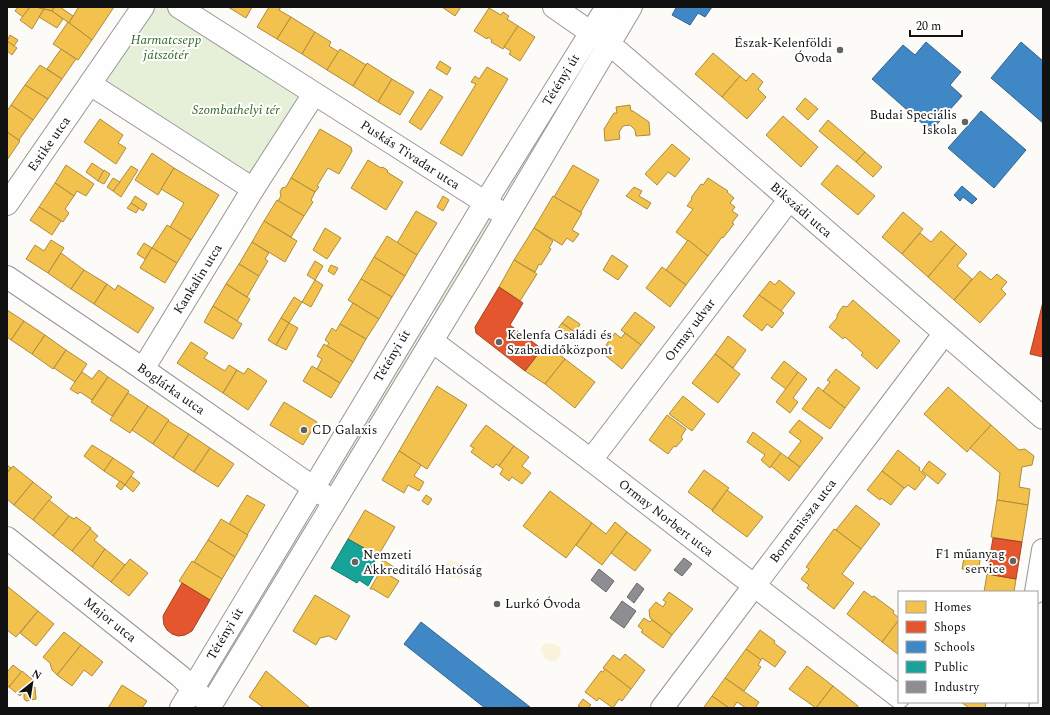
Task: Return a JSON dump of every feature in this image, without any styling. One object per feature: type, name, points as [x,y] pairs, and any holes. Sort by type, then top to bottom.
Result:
[{"type":"street","points":[[143,7],[90,84],[254,189],[314,94],[179,7]]},
{"type":"street","name":"Bikszádi utca","points":[[554,7],[620,52],[944,334],[1043,418]]},
{"type":"street","name":"Tétényi út","points":[[211,707],[507,216],[600,38],[607,7]]},
{"type":"street","name":"Tétényi út","points":[[181,708],[485,203],[600,38],[631,7]]},
{"type":"street","name":"Estike utca","points":[[7,204],[90,84]]},
{"type":"street","name":"Puskás Tivadar utca","points":[[314,94],[507,216]]},
{"type":"street","name":"Kankalin utca","points":[[143,369],[254,189]]},
{"type":"street","name":"Ormay udvar","points":[[591,460],[790,200]]},
{"type":"street","name":"Boglárka utca","points":[[7,277],[334,501]]},
{"type":"street","name":"Bornemissza utca","points":[[662,708],[944,334]]},
{"type":"street","name":"Ormay Norbert utca","points":[[432,341],[591,460],[898,696]]},
{"type":"street","name":"Major utca","points":[[7,538],[180,676],[211,707]]},
{"type":"street","points":[[1036,591],[1043,550]]},
{"type":"green space","name":"Szombathelyi tér","points":[[143,7],[179,7],[314,94],[253,189],[90,84]]},
{"type":"green space","points":[[586,54],[592,54],[511,192],[505,188]]},
{"type":"green space","points":[[488,216],[492,216],[493,221],[437,313],[432,309]]},
{"type":"green space","points":[[423,323],[429,327],[332,487],[329,487],[327,482]]},
{"type":"green space","points":[[306,519],[308,525],[208,691],[203,687]]},
{"type":"sand","points":[[450,560],[457,562],[465,570],[459,580],[456,577],[448,577],[444,573],[444,566]]},
{"type":"sand","points":[[546,642],[559,646],[561,652],[556,661],[549,661],[546,659],[540,649]]},
{"type":"building: Homes","points":[[18,7],[30,7],[23,17],[15,11]]},
{"type":"building: Homes","points":[[30,7],[44,9],[32,29],[20,20]]},
{"type":"building: Homes","points":[[36,7],[54,7],[52,11]]},
{"type":"building: Homes","points":[[54,7],[60,7],[73,16],[69,23],[52,11]]},
{"type":"building: Homes","points":[[76,7],[114,7],[92,40],[69,23],[78,8]]},
{"type":"building: Homes","points":[[228,7],[252,7],[246,18]]},
{"type":"building: Homes","points":[[269,7],[281,7],[279,10],[291,17],[277,39],[257,27]]},
{"type":"building: Homes","points":[[442,7],[461,7],[455,16]]},
{"type":"building: Homes","points":[[489,8],[501,15],[503,12],[509,16],[507,19],[518,26],[503,49],[491,42],[492,40],[488,37],[487,39],[474,31]]},
{"type":"building: Homes","points":[[44,9],[52,11],[63,19],[57,28],[39,17]]},
{"type":"building: Homes","points":[[291,17],[315,32],[302,54],[277,39]]},
{"type":"building: Homes","points":[[68,22],[92,40],[78,60],[53,44]]},
{"type":"building: Homes","points":[[518,26],[535,37],[520,61],[509,54],[511,51],[504,47]]},
{"type":"building: Homes","points":[[315,32],[331,42],[329,46],[339,52],[327,70],[302,54]]},
{"type":"building: Homes","points":[[10,35],[18,40],[14,46],[7,41]]},
{"type":"building: Homes","points":[[7,41],[17,48],[12,55],[7,51]]},
{"type":"building: Homes","points":[[61,49],[76,59],[62,79],[47,69]]},
{"type":"building: Homes","points":[[340,49],[366,65],[353,86],[327,70]]},
{"type":"building: Homes","points":[[713,53],[740,76],[722,97],[695,74]]},
{"type":"building: Homes","points":[[440,61],[451,68],[447,75],[436,68]]},
{"type":"building: Homes","points":[[367,63],[392,79],[378,102],[353,86]]},
{"type":"building: Homes","points":[[40,65],[62,79],[48,99],[25,85]]},
{"type":"building: Homes","points":[[487,67],[508,79],[462,156],[440,143],[476,84],[471,82],[475,76],[479,79]]},
{"type":"building: Homes","points":[[753,73],[763,82],[758,89],[766,97],[747,119],[722,97],[740,76],[746,81]]},
{"type":"building: Homes","points":[[392,79],[414,92],[400,115],[378,102]]},
{"type":"building: Homes","points":[[25,85],[48,99],[33,120],[11,105]]},
{"type":"building: Homes","points":[[430,89],[443,97],[421,130],[409,122]]},
{"type":"building: Homes","points":[[805,98],[818,109],[808,120],[796,109]]},
{"type":"building: Homes","points":[[11,105],[33,120],[19,140],[7,132],[7,111]]},
{"type":"building: Homes","points":[[630,105],[631,111],[649,122],[650,135],[636,136],[635,130],[630,125],[623,126],[619,132],[620,139],[605,141],[604,129],[614,113],[617,113],[616,107]]},
{"type":"building: Homes","points":[[783,116],[818,147],[801,167],[766,135]]},
{"type":"building: Homes","points":[[100,119],[123,135],[118,143],[126,148],[116,164],[84,142]]},
{"type":"building: Homes","points":[[828,120],[865,152],[856,162],[819,131]]},
{"type":"building: Homes","points":[[320,129],[351,147],[352,151],[339,174],[328,168],[315,192],[291,178]]},
{"type":"building: Homes","points":[[7,132],[20,141],[7,160]]},
{"type":"building: Homes","points":[[672,144],[690,159],[675,177],[668,172],[657,185],[645,174]]},
{"type":"building: Homes","points":[[865,152],[882,167],[873,177],[856,162]]},
{"type":"building: Homes","points":[[152,153],[174,168],[158,195],[135,180]]},
{"type":"building: Homes","points":[[368,160],[381,168],[386,169],[388,171],[387,172],[403,182],[386,210],[351,188]]},
{"type":"building: Homes","points":[[92,163],[104,171],[98,181],[86,172]]},
{"type":"building: Homes","points":[[66,165],[94,184],[86,196],[77,191],[74,196],[55,183]]},
{"type":"building: Homes","points":[[573,165],[599,180],[581,212],[554,197]]},
{"type":"building: Homes","points":[[837,165],[875,196],[858,215],[821,184]]},
{"type":"building: Homes","points":[[131,166],[138,170],[121,197],[113,191]]},
{"type":"building: Homes","points":[[174,168],[219,195],[191,240],[170,227],[184,203],[161,189]]},
{"type":"building: Homes","points":[[104,170],[110,174],[104,184],[98,181]]},
{"type":"building: Homes","points":[[113,178],[120,182],[113,191],[107,187]]},
{"type":"building: Homes","points":[[291,178],[315,192],[311,200],[313,202],[304,216],[278,201],[281,196],[280,192],[282,188],[286,187]]},
{"type":"building: Homes","points":[[708,178],[728,191],[727,192],[734,198],[730,203],[735,207],[732,211],[738,215],[732,223],[734,224],[708,256],[676,232],[693,209],[687,206],[692,199],[691,198],[701,184],[703,185]]},
{"type":"building: Homes","points":[[55,183],[74,196],[65,209],[69,213],[63,222],[39,207]]},
{"type":"building: Homes","points":[[634,187],[642,191],[639,196],[651,203],[647,209],[626,196]]},
{"type":"building: Homes","points":[[135,196],[147,204],[143,211],[131,203]]},
{"type":"building: Homes","points":[[443,196],[449,200],[443,211],[437,207]]},
{"type":"building: Homes","points":[[553,196],[582,213],[572,230],[579,234],[573,242],[567,238],[562,245],[534,228]]},
{"type":"building: Homes","points":[[277,200],[304,216],[291,237],[264,221]]},
{"type":"building: Homes","points":[[131,203],[139,208],[136,213],[127,208]]},
{"type":"building: Homes","points":[[39,207],[61,221],[52,235],[30,220]]},
{"type":"building: Homes","points":[[416,211],[437,223],[417,255],[397,243]]},
{"type":"building: Homes","points":[[903,212],[923,229],[902,254],[882,237]]},
{"type":"building: Homes","points":[[264,221],[297,241],[285,262],[252,242]]},
{"type":"building: Homes","points":[[167,225],[191,240],[177,263],[152,248]]},
{"type":"building: Homes","points":[[325,228],[341,238],[327,259],[313,250]]},
{"type":"building: Homes","points":[[534,228],[553,241],[549,248],[551,249],[541,265],[539,264],[535,272],[514,260]]},
{"type":"building: Homes","points":[[941,231],[956,244],[928,277],[902,254],[920,233],[931,242]]},
{"type":"building: Homes","points":[[387,236],[417,255],[405,276],[374,257]]},
{"type":"building: Homes","points":[[51,240],[64,248],[48,273],[26,259],[35,245],[44,251]]},
{"type":"building: Homes","points":[[688,240],[708,256],[686,285],[666,270]]},
{"type":"building: Homes","points":[[252,242],[269,253],[265,259],[268,261],[259,276],[239,264]]},
{"type":"building: Homes","points":[[144,243],[152,248],[145,259],[137,254]]},
{"type":"building: Homes","points":[[956,244],[967,254],[957,266],[972,279],[954,300],[928,277]]},
{"type":"building: Homes","points":[[152,248],[177,263],[165,283],[140,268]]},
{"type":"building: Homes","points":[[61,253],[84,270],[71,289],[48,273]]},
{"type":"building: Homes","points":[[612,255],[628,266],[618,280],[603,270]]},
{"type":"building: Homes","points":[[374,257],[405,276],[392,297],[361,279]]},
{"type":"building: Homes","points":[[514,260],[537,274],[520,301],[499,287]]},
{"type":"building: Homes","points":[[315,261],[323,266],[315,280],[307,275]]},
{"type":"building: Homes","points":[[239,264],[259,276],[247,297],[226,284]]},
{"type":"building: Homes","points":[[331,265],[338,268],[334,275],[328,271]]},
{"type":"building: Homes","points":[[662,267],[686,285],[670,307],[646,288]]},
{"type":"building: Homes","points":[[84,270],[107,284],[94,304],[71,289]]},
{"type":"building: Homes","points":[[980,271],[991,280],[997,274],[1007,282],[1001,289],[1006,294],[980,323],[954,300]]},
{"type":"building: Homes","points":[[361,279],[392,297],[379,319],[348,300]]},
{"type":"building: Homes","points":[[315,280],[323,285],[311,307],[302,302]]},
{"type":"building: Homes","points":[[779,280],[795,293],[781,311],[759,295],[770,281],[775,285]]},
{"type":"building: Homes","points":[[107,284],[115,290],[118,285],[154,308],[138,333],[94,304]]},
{"type":"building: Homes","points":[[226,284],[250,299],[237,321],[213,306]]},
{"type":"building: Homes","points":[[759,295],[784,313],[772,328],[767,324],[762,331],[743,316]]},
{"type":"building: Homes","points":[[294,297],[302,302],[289,323],[281,318]]},
{"type":"building: Homes","points":[[853,300],[900,341],[877,369],[861,355],[863,353],[845,337],[843,339],[829,327],[837,318],[837,315],[843,306],[847,307]]},
{"type":"building: Homes","points":[[353,303],[379,319],[366,339],[340,324]]},
{"type":"building: Homes","points":[[213,306],[242,324],[233,339],[204,322]]},
{"type":"building: Homes","points":[[7,310],[24,321],[11,340],[7,337]]},
{"type":"building: Homes","points":[[635,312],[655,327],[641,345],[621,330]]},
{"type":"building: Homes","points":[[568,316],[580,324],[576,333],[562,323]]},
{"type":"building: Homes","points":[[281,318],[289,323],[276,345],[268,340]]},
{"type":"building: Homes","points":[[24,321],[45,335],[32,354],[11,340]]},
{"type":"building: Homes","points":[[289,323],[298,328],[286,350],[276,345]]},
{"type":"building: Homes","points":[[562,323],[576,333],[571,340],[557,330]]},
{"type":"building: Homes","points":[[340,324],[366,339],[353,362],[327,346],[329,343],[325,340],[332,328],[336,331]]},
{"type":"building: Homes","points":[[615,333],[621,338],[625,333],[641,345],[622,369],[606,356],[612,349],[606,345]]},
{"type":"building: Homes","points":[[45,335],[66,350],[53,369],[32,354]]},
{"type":"building: Homes","points":[[728,336],[746,350],[733,368],[715,354]]},
{"type":"building: Homes","points":[[191,342],[208,353],[204,358],[225,371],[229,365],[237,370],[223,393],[177,363]]},
{"type":"building: Homes","points":[[546,343],[565,359],[545,384],[525,371]]},
{"type":"building: Homes","points":[[324,344],[353,362],[340,383],[317,369],[322,359],[317,356]]},
{"type":"building: Homes","points":[[66,350],[87,364],[75,382],[54,368]]},
{"type":"building: Homes","points":[[715,354],[740,374],[718,403],[692,383]]},
{"type":"building: Homes","points":[[565,359],[595,382],[575,408],[545,384]]},
{"type":"building: Homes","points":[[784,361],[798,372],[786,389],[771,378]]},
{"type":"building: Homes","points":[[312,366],[340,383],[331,398],[303,381]]},
{"type":"building: Homes","points":[[248,368],[267,381],[248,410],[223,393],[237,370],[244,374]]},
{"type":"building: Homes","points":[[836,369],[860,388],[845,408],[823,391],[830,382],[827,380]]},
{"type":"building: Homes","points":[[99,370],[108,377],[92,400],[80,392],[78,394],[70,389],[82,372],[92,379]]},
{"type":"building: Homes","points":[[798,372],[807,379],[793,398],[798,402],[790,413],[776,402]]},
{"type":"building: Homes","points":[[108,377],[129,391],[112,416],[91,402]]},
{"type":"building: Homes","points":[[437,386],[467,405],[427,469],[399,451]]},
{"type":"building: Homes","points":[[818,387],[845,408],[830,429],[802,409]]},
{"type":"building: Homes","points":[[948,387],[991,425],[967,452],[924,414]]},
{"type":"building: Homes","points":[[128,393],[148,406],[130,433],[110,420]]},
{"type":"building: Homes","points":[[683,396],[705,414],[692,431],[669,414]]},
{"type":"building: Homes","points":[[284,402],[317,422],[303,445],[270,425]]},
{"type":"building: Homes","points":[[148,406],[169,420],[153,444],[132,430]]},
{"type":"building: Homes","points":[[667,415],[686,429],[681,437],[683,439],[676,447],[674,446],[668,454],[649,440]]},
{"type":"building: Homes","points":[[799,420],[823,438],[800,467],[788,458],[801,441],[789,432]]},
{"type":"building: Homes","points":[[168,421],[189,434],[173,458],[153,444]]},
{"type":"building: Homes","points":[[486,425],[514,446],[499,466],[496,464],[493,468],[471,452],[474,448],[470,446]]},
{"type":"building: Homes","points":[[991,425],[1019,450],[1025,449],[1034,456],[1032,465],[1022,467],[1019,487],[1030,489],[1028,505],[997,500],[1000,473],[970,448]]},
{"type":"building: Homes","points":[[753,432],[781,453],[770,468],[761,460],[765,455],[747,442]]},
{"type":"building: Homes","points":[[189,434],[210,448],[194,472],[173,458]]},
{"type":"building: Homes","points":[[92,445],[113,458],[104,471],[84,456]]},
{"type":"building: Homes","points":[[514,446],[529,457],[522,466],[531,473],[522,484],[512,477],[509,481],[500,474],[503,469],[499,466]]},
{"type":"building: Homes","points":[[210,448],[234,464],[218,487],[194,472]]},
{"type":"building: Homes","points":[[898,450],[920,468],[919,470],[926,476],[915,490],[908,485],[904,488],[882,471]]},
{"type":"building: Homes","points":[[399,451],[421,465],[414,476],[424,482],[419,491],[408,485],[404,493],[382,480]]},
{"type":"building: Homes","points":[[781,453],[800,467],[789,481],[771,466]]},
{"type":"building: Homes","points":[[113,458],[134,472],[125,485],[104,471]]},
{"type":"building: Homes","points":[[929,461],[946,474],[938,484],[922,471]]},
{"type":"building: Homes","points":[[7,465],[11,468],[7,473]]},
{"type":"building: Homes","points":[[13,466],[33,482],[14,505],[7,499],[7,473]]},
{"type":"building: Homes","points":[[704,470],[729,488],[712,510],[688,492]]},
{"type":"building: Homes","points":[[882,471],[904,488],[891,505],[881,498],[880,500],[867,490]]},
{"type":"building: Homes","points":[[131,476],[140,483],[133,492],[125,485]]},
{"type":"building: Homes","points":[[120,481],[125,485],[121,490],[116,486]]},
{"type":"building: Homes","points":[[33,482],[52,497],[33,520],[14,505]]},
{"type":"building: Homes","points":[[727,490],[763,517],[747,537],[712,511]]},
{"type":"building: Homes","points":[[550,491],[592,523],[566,558],[523,526]]},
{"type":"building: Homes","points":[[247,495],[265,505],[247,535],[229,524]]},
{"type":"building: Homes","points":[[426,495],[432,499],[428,505],[422,501]]},
{"type":"building: Homes","points":[[49,500],[69,516],[53,536],[33,520]]},
{"type":"building: Homes","points":[[997,500],[1028,505],[1022,542],[991,537]]},
{"type":"building: Homes","points":[[856,505],[880,524],[861,549],[836,530]]},
{"type":"building: Homes","points":[[365,510],[395,527],[378,556],[348,539]]},
{"type":"building: Homes","points":[[69,516],[74,519],[76,517],[91,528],[72,551],[53,536]]},
{"type":"building: Homes","points":[[221,519],[248,535],[235,557],[208,540]]},
{"type":"building: Homes","points":[[615,522],[627,532],[602,565],[576,545],[592,523],[606,534]]},
{"type":"building: Homes","points":[[90,529],[98,536],[94,540],[105,549],[92,567],[72,551]]},
{"type":"building: Homes","points":[[834,529],[861,549],[842,574],[854,583],[834,609],[807,588],[809,585],[801,579],[809,569],[806,567]]},
{"type":"building: Homes","points":[[627,532],[651,550],[635,571],[611,553]]},
{"type":"building: Homes","points":[[208,540],[235,557],[222,579],[194,562]]},
{"type":"building: Homes","points":[[105,549],[125,565],[111,582],[92,567]]},
{"type":"building: Homes","points":[[965,552],[981,555],[978,572],[962,569]]},
{"type":"building: Homes","points":[[130,559],[148,573],[129,596],[111,582]]},
{"type":"building: Homes","points":[[383,560],[394,567],[390,574],[379,567]]},
{"type":"building: Homes","points":[[192,561],[222,579],[210,600],[179,581]]},
{"type":"building: Homes","points":[[381,570],[399,581],[388,598],[373,589],[370,589]]},
{"type":"building: Homes","points":[[987,574],[1016,579],[1014,591],[984,591]]},
{"type":"building: Homes","points":[[7,586],[38,611],[16,637],[7,630]]},
{"type":"building: Homes","points":[[864,591],[872,597],[874,596],[894,611],[893,613],[898,617],[898,621],[882,642],[847,614]]},
{"type":"building: Homes","points":[[669,592],[693,609],[672,635],[650,618],[649,610],[656,602],[663,607],[666,602],[663,600]]},
{"type":"building: Homes","points":[[315,595],[350,616],[336,640],[329,636],[320,638],[316,645],[293,631]]},
{"type":"building: Homes","points":[[38,611],[54,624],[36,646],[20,633]]},
{"type":"building: Homes","points":[[644,618],[650,622],[652,620],[672,635],[663,648],[641,632],[643,630],[638,626]]},
{"type":"building: Homes","points":[[898,621],[898,654],[882,642]]},
{"type":"building: Homes","points":[[760,630],[775,641],[774,643],[786,652],[775,667],[762,658],[761,660],[746,649]]},
{"type":"building: Homes","points":[[64,632],[81,645],[57,675],[52,670],[50,663],[43,657]]},
{"type":"building: Homes","points":[[81,645],[103,662],[92,676],[84,670],[72,686],[57,675]]},
{"type":"building: Homes","points":[[746,649],[761,660],[758,665],[761,667],[744,691],[725,678]]},
{"type":"building: Homes","points":[[625,654],[645,670],[631,689],[603,668],[613,655],[620,660]]},
{"type":"building: Homes","points":[[13,665],[22,672],[9,687],[7,686],[7,672]]},
{"type":"building: Homes","points":[[807,666],[833,686],[816,708],[789,689]]},
{"type":"building: Homes","points":[[605,669],[631,689],[622,701],[619,699],[613,708],[599,698],[597,701],[585,692],[601,671],[603,672]]},
{"type":"building: Homes","points":[[22,671],[33,680],[20,696],[9,687]]},
{"type":"building: Homes","points":[[266,671],[310,708],[264,708],[249,697]]},
{"type":"building: Homes","points":[[725,678],[759,702],[755,708],[746,708],[737,702],[733,708],[729,708],[712,696]]},
{"type":"building: Homes","points":[[122,685],[147,701],[142,708],[108,708]]},
{"type":"building: Homes","points":[[833,686],[858,706],[857,708],[816,708]]},
{"type":"building: Homes","points":[[35,687],[36,699],[26,701],[24,699],[24,692],[26,689]]},
{"type":"building: Homes","points":[[712,696],[729,708],[705,708],[704,707]]},
{"type":"building: Homes","points":[[583,699],[591,705],[588,708],[578,706]]},
{"type":"building: Homes","points":[[962,703],[986,703],[985,708],[969,708]]},
{"type":"building: Shops","points":[[499,287],[523,303],[510,325],[542,349],[525,371],[476,333],[475,327]]},
{"type":"building: Shops","points":[[1043,302],[1043,357],[1030,354]]},
{"type":"building: Shops","points":[[993,538],[1022,542],[1016,579],[987,574]]},
{"type":"building: Shops","points":[[182,583],[210,600],[192,631],[185,635],[178,636],[167,630],[164,625],[163,617]]},
{"type":"building: Schools","points":[[674,7],[712,7],[705,17],[698,13],[690,25],[672,15],[676,8]]},
{"type":"building: Schools","points":[[926,42],[961,72],[950,85],[962,96],[931,131],[872,79],[903,45],[915,55]]},
{"type":"building: Schools","points":[[1021,42],[1043,61],[1043,123],[991,78]]},
{"type":"building: Schools","points":[[981,111],[1026,150],[994,188],[948,148]]},
{"type":"building: Schools","points":[[962,186],[977,199],[972,204],[963,197],[960,201],[954,195]]},
{"type":"building: Schools","points":[[421,622],[530,707],[485,708],[404,644]]},
{"type":"building: Public","name":"Nemzeti Akkreditáló Hatóság","points":[[348,539],[378,556],[371,567],[377,570],[368,586],[359,580],[357,583],[331,568]]},
{"type":"building: Industry","points":[[684,558],[692,564],[682,576],[674,570]]},
{"type":"building: Industry","points":[[599,569],[614,581],[606,592],[591,580]]},
{"type":"building: Industry","points":[[637,583],[644,589],[634,603],[627,597]]},
{"type":"building: Industry","points":[[622,601],[636,611],[624,628],[610,618]]},
{"type":"place","name":"Észak-Kelenföldi Óvoda","points":[[840,50]]},
{"type":"place","name":"Budai Speciális Iskola","points":[[965,122]]},
{"type":"place","name":"Kelenfa Családi és Szabadidőközpont","points":[[499,342]]},
{"type":"place","name":"CD Galaxis","points":[[304,430]]},
{"type":"place","name":"F1 műanyag service","points":[[1013,561]]},
{"type":"place","name":"Nemzeti Akkreditáló Hatóság","points":[[355,562]]},
{"type":"place","name":"Lurkó Óvoda","points":[[497,604]]},
{"type":"park label","name":"Harmatcsepp játszótér","points":[[166,48]]}]
